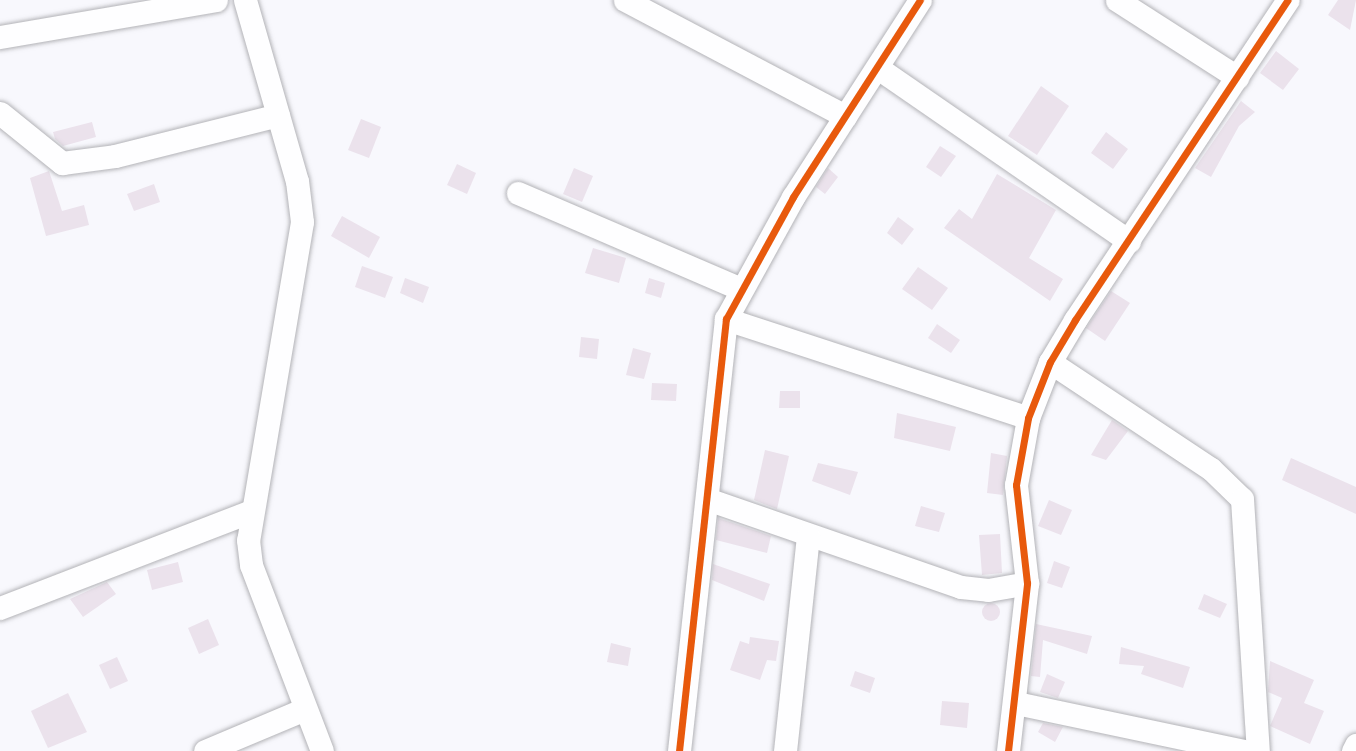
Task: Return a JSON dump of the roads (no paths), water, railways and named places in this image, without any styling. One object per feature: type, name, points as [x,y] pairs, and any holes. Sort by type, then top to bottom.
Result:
[{"type":"street","points":[[0,37],[216,0]]},
{"type":"street","points":[[245,0],[278,115],[302,222],[298,272],[249,512],[251,565],[321,751]]},
{"type":"street","points":[[625,0],[845,116]]},
{"type":"street","points":[[679,751],[726,319],[739,288],[920,0]]},
{"type":"street","points":[[1117,0],[1237,77]]},
{"type":"street","points":[[1008,751],[1016,704],[1027,583],[1016,485],[1028,418],[1050,362],[1288,0]]},
{"type":"street","points":[[878,68],[1129,241]]},
{"type":"street","points":[[0,113],[62,163],[116,156],[278,115]]},
{"type":"street","points":[[518,193],[739,288]]},
{"type":"street","points":[[726,319],[1028,418]]},
{"type":"street","points":[[1050,362],[1211,469],[1242,499],[1258,751]]},
{"type":"street","points":[[707,499],[961,587],[988,590],[1027,583]]},
{"type":"street","points":[[0,608],[249,512]]},
{"type":"street","points":[[785,751],[808,536]]},
{"type":"street","points":[[1016,704],[1244,751]]},
{"type":"street","points":[[205,751],[306,709]]},
{"type":"street","points":[[1353,751],[1356,744]]}]
